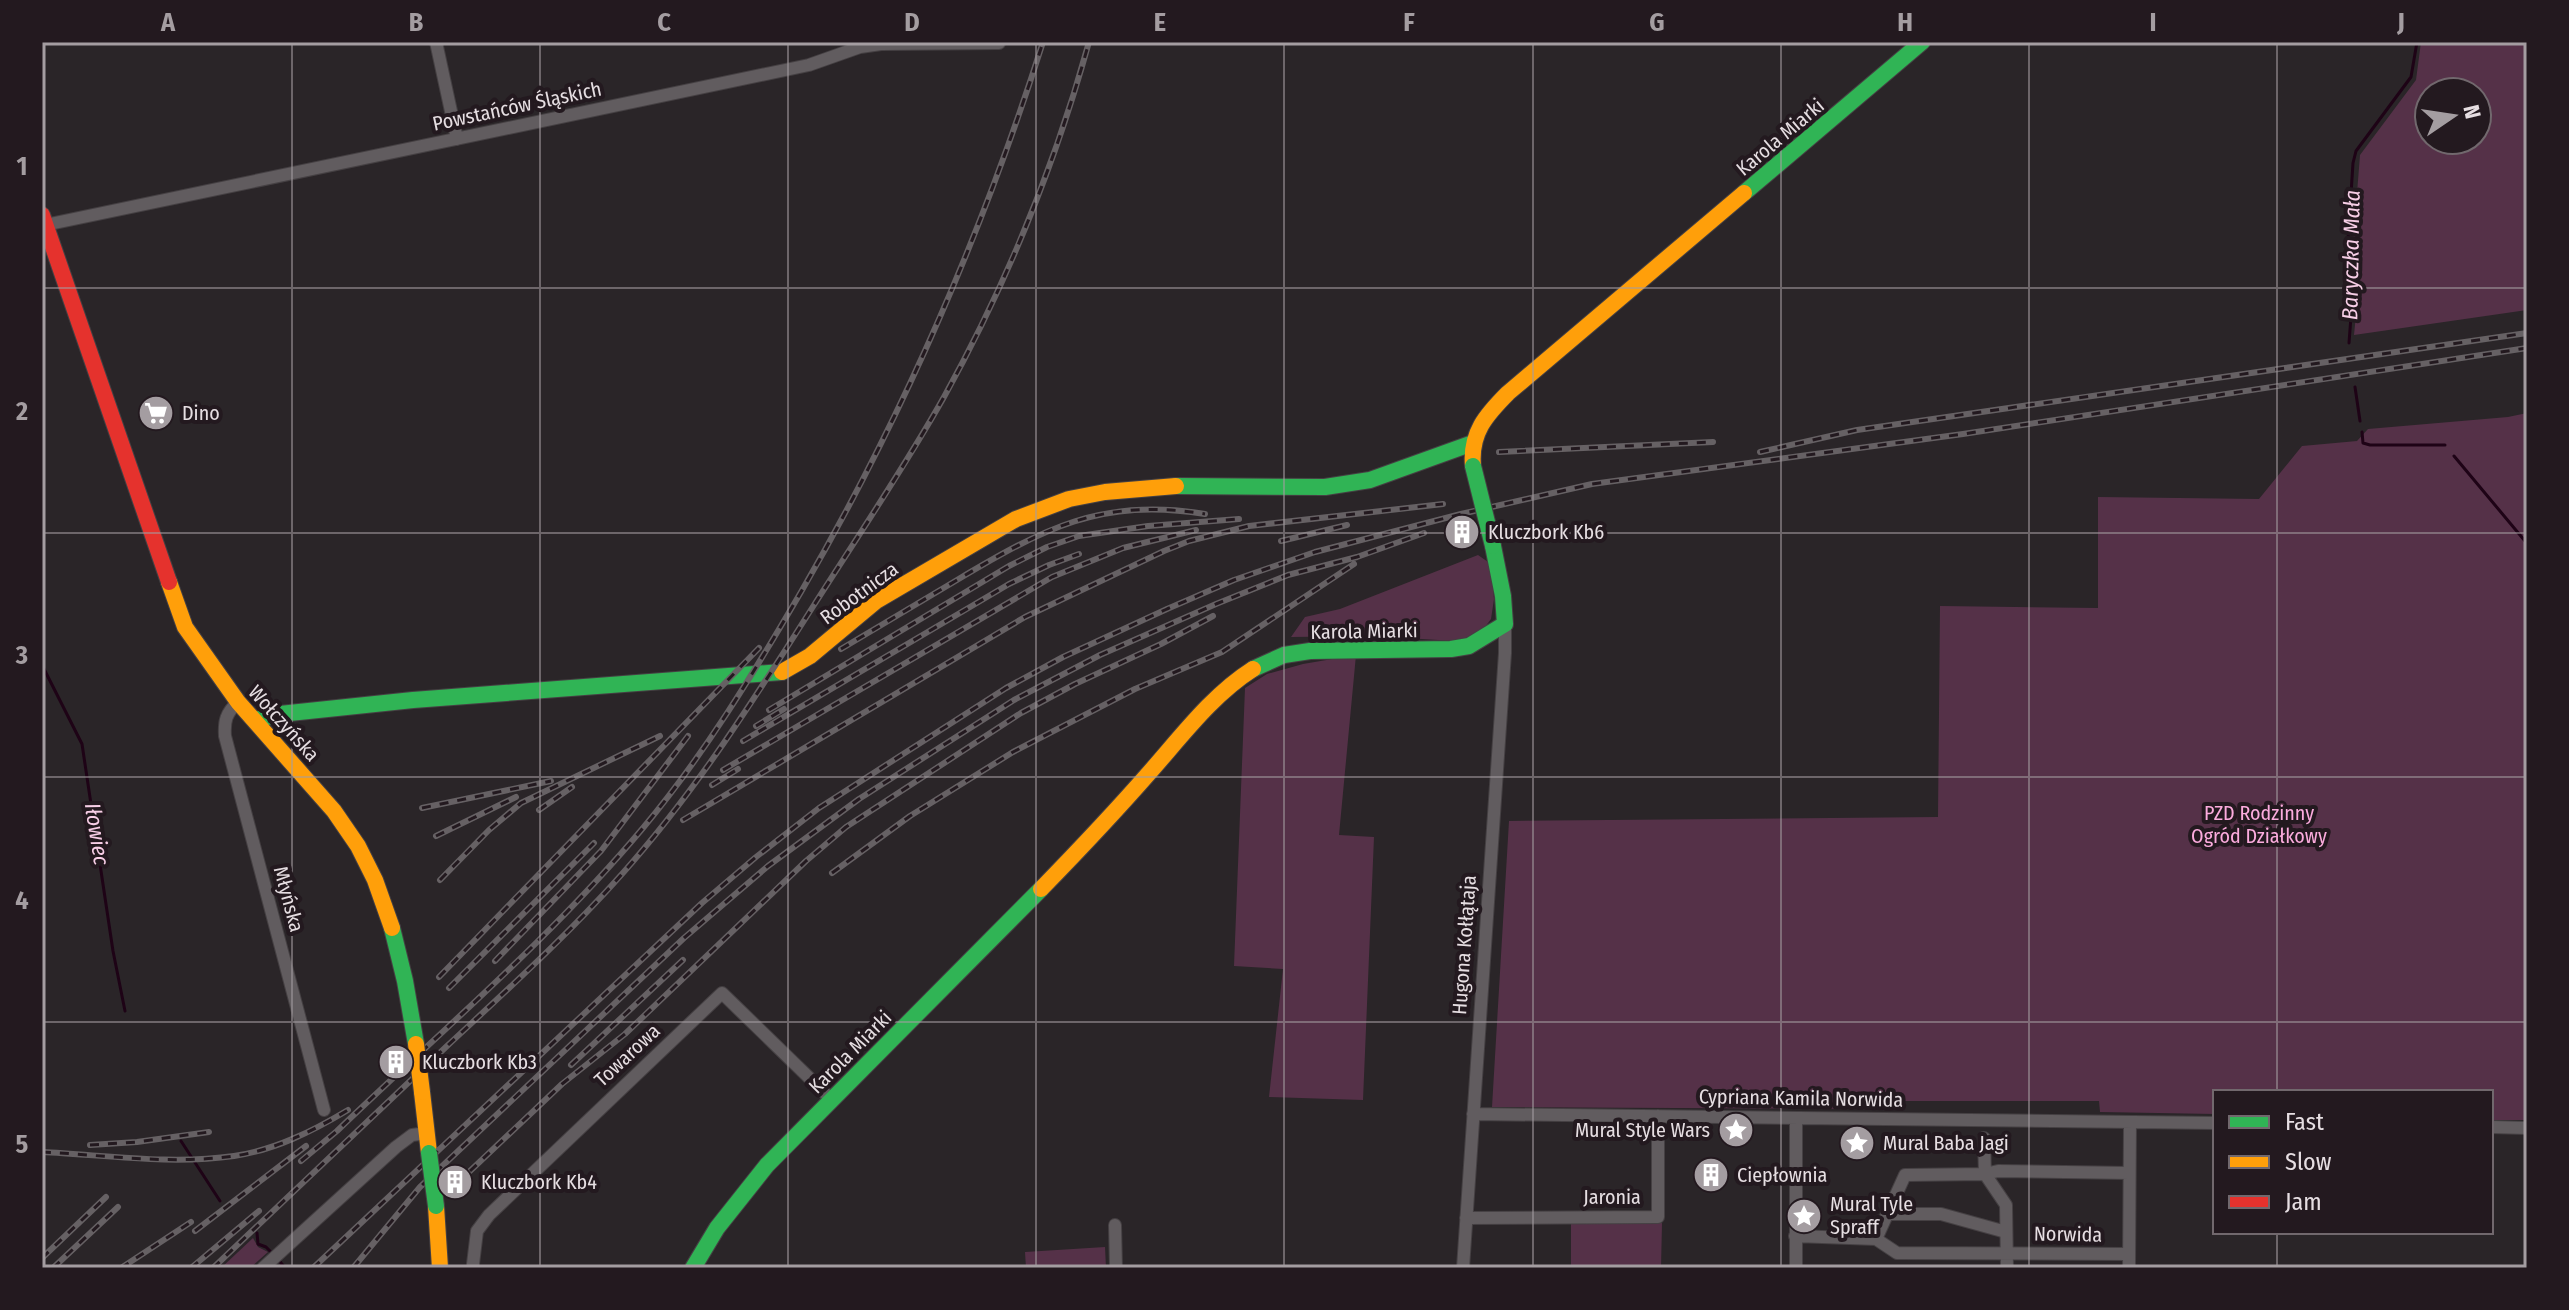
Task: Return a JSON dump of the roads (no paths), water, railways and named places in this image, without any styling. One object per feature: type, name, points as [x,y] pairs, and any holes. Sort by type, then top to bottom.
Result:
[{"type":"street","points":[[436,42],[457,139]]},
{"type":"street","name":"Powstańców Śląskich","points":[[43,220],[457,139],[809,65],[860,47],[913,42],[999,43]]},
{"type":"street","name":"Karola Miarki","points":[[1470,444],[1478,425],[1508,393],[1922,42]]},
{"type":"street","name":"Wołczyńska","points":[[43,220],[185,627],[238,702],[334,811],[358,846],[375,880],[399,954],[416,1044],[436,1206],[440,1268]]},
{"type":"street","points":[[1470,444],[1500,572],[1505,624]]},
{"type":"street","name":"Robotnicza","points":[[255,720],[283,714],[413,700],[786,672],[801,664],[846,622],[875,602],[1001,526],[1035,510],[1072,498],[1155,486],[1347,485],[1370,480],[1470,444]]},
{"type":"street","name":"Karola Miarki","points":[[693,1268],[717,1228],[767,1165],[1100,829],[1200,715],[1239,678],[1261,664],[1297,653],[1469,646],[1505,624]]},
{"type":"street","name":"Hugona Kołłątaja","points":[[1463,1268],[1505,624]]},
{"type":"street","name":"Młyńska","points":[[238,702],[229,710],[224,722],[225,736],[324,1110]]},
{"type":"street","name":"Towarowa","points":[[473,1264],[477,1231],[489,1215],[722,993],[831,1099]]},
{"type":"street","name":"Cypriana Kamila Norwida","points":[[1473,1114],[2213,1123]]},
{"type":"street","name":"Jaronia","points":[[1466,1218],[1658,1217],[1658,1116]]},
{"type":"street","points":[[1796,1118],[1796,1268]]},
{"type":"street","points":[[2129,1261],[2130,1122]]},
{"type":"street","points":[[2493,1127],[2527,1128]]},
{"type":"street","points":[[264,1267],[396,1147],[412,1135],[427,1133]]},
{"type":"street","points":[[1984,1138],[1985,1174],[2006,1205],[2007,1268]]},
{"type":"street","points":[[1876,1239],[1905,1175],[1985,1174],[1998,1171],[2129,1173]]},
{"type":"street","points":[[1887,1214],[1941,1214],[2006,1232]]},
{"type":"street","points":[[1115,1225],[1116,1268]]},
{"type":"street","name":"Norwida","points":[[1795,1236],[1876,1239],[1897,1253],[2007,1253],[2129,1261]]},
{"type":"waterway","name":"Baryczka Mała","points":[[2349,343],[2352,303],[2346,272],[2353,163],[2356,151],[2411,77],[2417,42]]},
{"type":"waterway","name":"Baryczka Mała","points":[[2355,387],[2360,421]]},
{"type":"waterway","name":"Baryczka Mała","points":[[2362,432],[2363,443],[2370,445],[2445,445]]},
{"type":"waterway","name":"Baryczka Mała","points":[[2454,456],[2525,541]]},
{"type":"waterway","name":"Iłowiec","points":[[42,665],[82,744],[125,1011]]},
{"type":"waterway","name":"Iłowiec","points":[[181,1141],[220,1201]]},
{"type":"waterway","name":"Iłowiec","points":[[257,1233],[258,1244],[272,1253]]},
{"type":"waterway","name":"Iłowiec","points":[[277,1258],[285,1268]]},
{"type":"railway","points":[[301,1161],[455,1021],[571,908],[643,828],[687,772],[727,713],[838,526],[906,392],[994,184],[1043,42]]},
{"type":"railway","points":[[213,1268],[580,919],[622,874],[700,777],[770,675],[897,476],[967,355],[1045,179],[1089,42]]},
{"type":"railway","points":[[1760,452],[1857,430],[2527,333]]},
{"type":"railway","points":[[313,1268],[702,903],[819,808],[1006,688],[1063,657],[1234,580],[1315,552],[1592,484],[1963,434],[2527,348]]},
{"type":"railway","points":[[1499,452],[1713,442]]},
{"type":"railway","points":[[683,820],[1025,617],[1164,551],[1189,541],[1249,526],[1443,504]]},
{"type":"railway","points":[[841,649],[957,580],[1046,532],[1104,514],[1134,510],[1205,514]]},
{"type":"railway","points":[[769,710],[1009,566],[1047,547],[1079,536],[1148,526],[1239,519]]},
{"type":"railway","points":[[1281,541],[1347,525]]},
{"type":"railway","points":[[723,770],[1052,577],[1123,548],[1196,530]]},
{"type":"railway","points":[[353,1268],[420,1187],[684,938],[768,866],[859,799],[1014,700],[1100,655],[1288,575],[1357,557],[1424,533]]},
{"type":"railway","points":[[743,741],[1009,584],[1079,554]]},
{"type":"railway","points":[[832,873],[910,816],[1013,752],[1135,689],[1222,652],[1354,564]]},
{"type":"railway","points":[[470,1171],[562,1084],[625,1034],[806,861],[846,827],[1021,713],[1213,616]]},
{"type":"railway","points":[[439,977],[759,648]]},
{"type":"railway","points":[[756,726],[784,709]]},
{"type":"railway","points":[[440,880],[489,830],[521,803],[660,736]]},
{"type":"railway","points":[[495,961],[601,851],[688,736]]},
{"type":"railway","points":[[712,785],[738,769]]},
{"type":"railway","points":[[422,808],[551,781]]},
{"type":"railway","points":[[539,810],[572,787]]},
{"type":"railway","points":[[436,836],[516,797]]},
{"type":"railway","points":[[449,988],[594,843]]},
{"type":"railway","points":[[571,1065],[683,960]]},
{"type":"railway","points":[[42,1152],[162,1159],[234,1156],[293,1139],[348,1110]]},
{"type":"railway","points":[[90,1145],[209,1132]]},
{"type":"railway","points":[[195,1231],[306,1146]]},
{"type":"railway","points":[[42,1258],[106,1197]]},
{"type":"railway","points":[[53,1268],[118,1207]]},
{"type":"railway","points":[[191,1268],[259,1211]]},
{"type":"railway","points":[[121,1268],[191,1222]]},
{"type":"place","name":"Dino","points":[[156,413]]},
{"type":"place","name":"Kluczbork Kb6","points":[[1462,532]]},
{"type":"place","name":"Kluczbork Kb3","points":[[396,1062]]},
{"type":"place","name":"Mural Style Wars","points":[[1736,1130]]},
{"type":"place","name":"Mural Baba Jagi","points":[[1857,1143]]},
{"type":"place","name":"Ciepłownia","points":[[1711,1175]]},
{"type":"place","name":"Kluczbork Kb4","points":[[455,1182]]},
{"type":"place","name":"Mural Tyle Spraff","points":[[1804,1216]]},
{"type":"park label","name":"PZD Rodzinny Ogród Działkowy","points":[[2259,824]]}]
